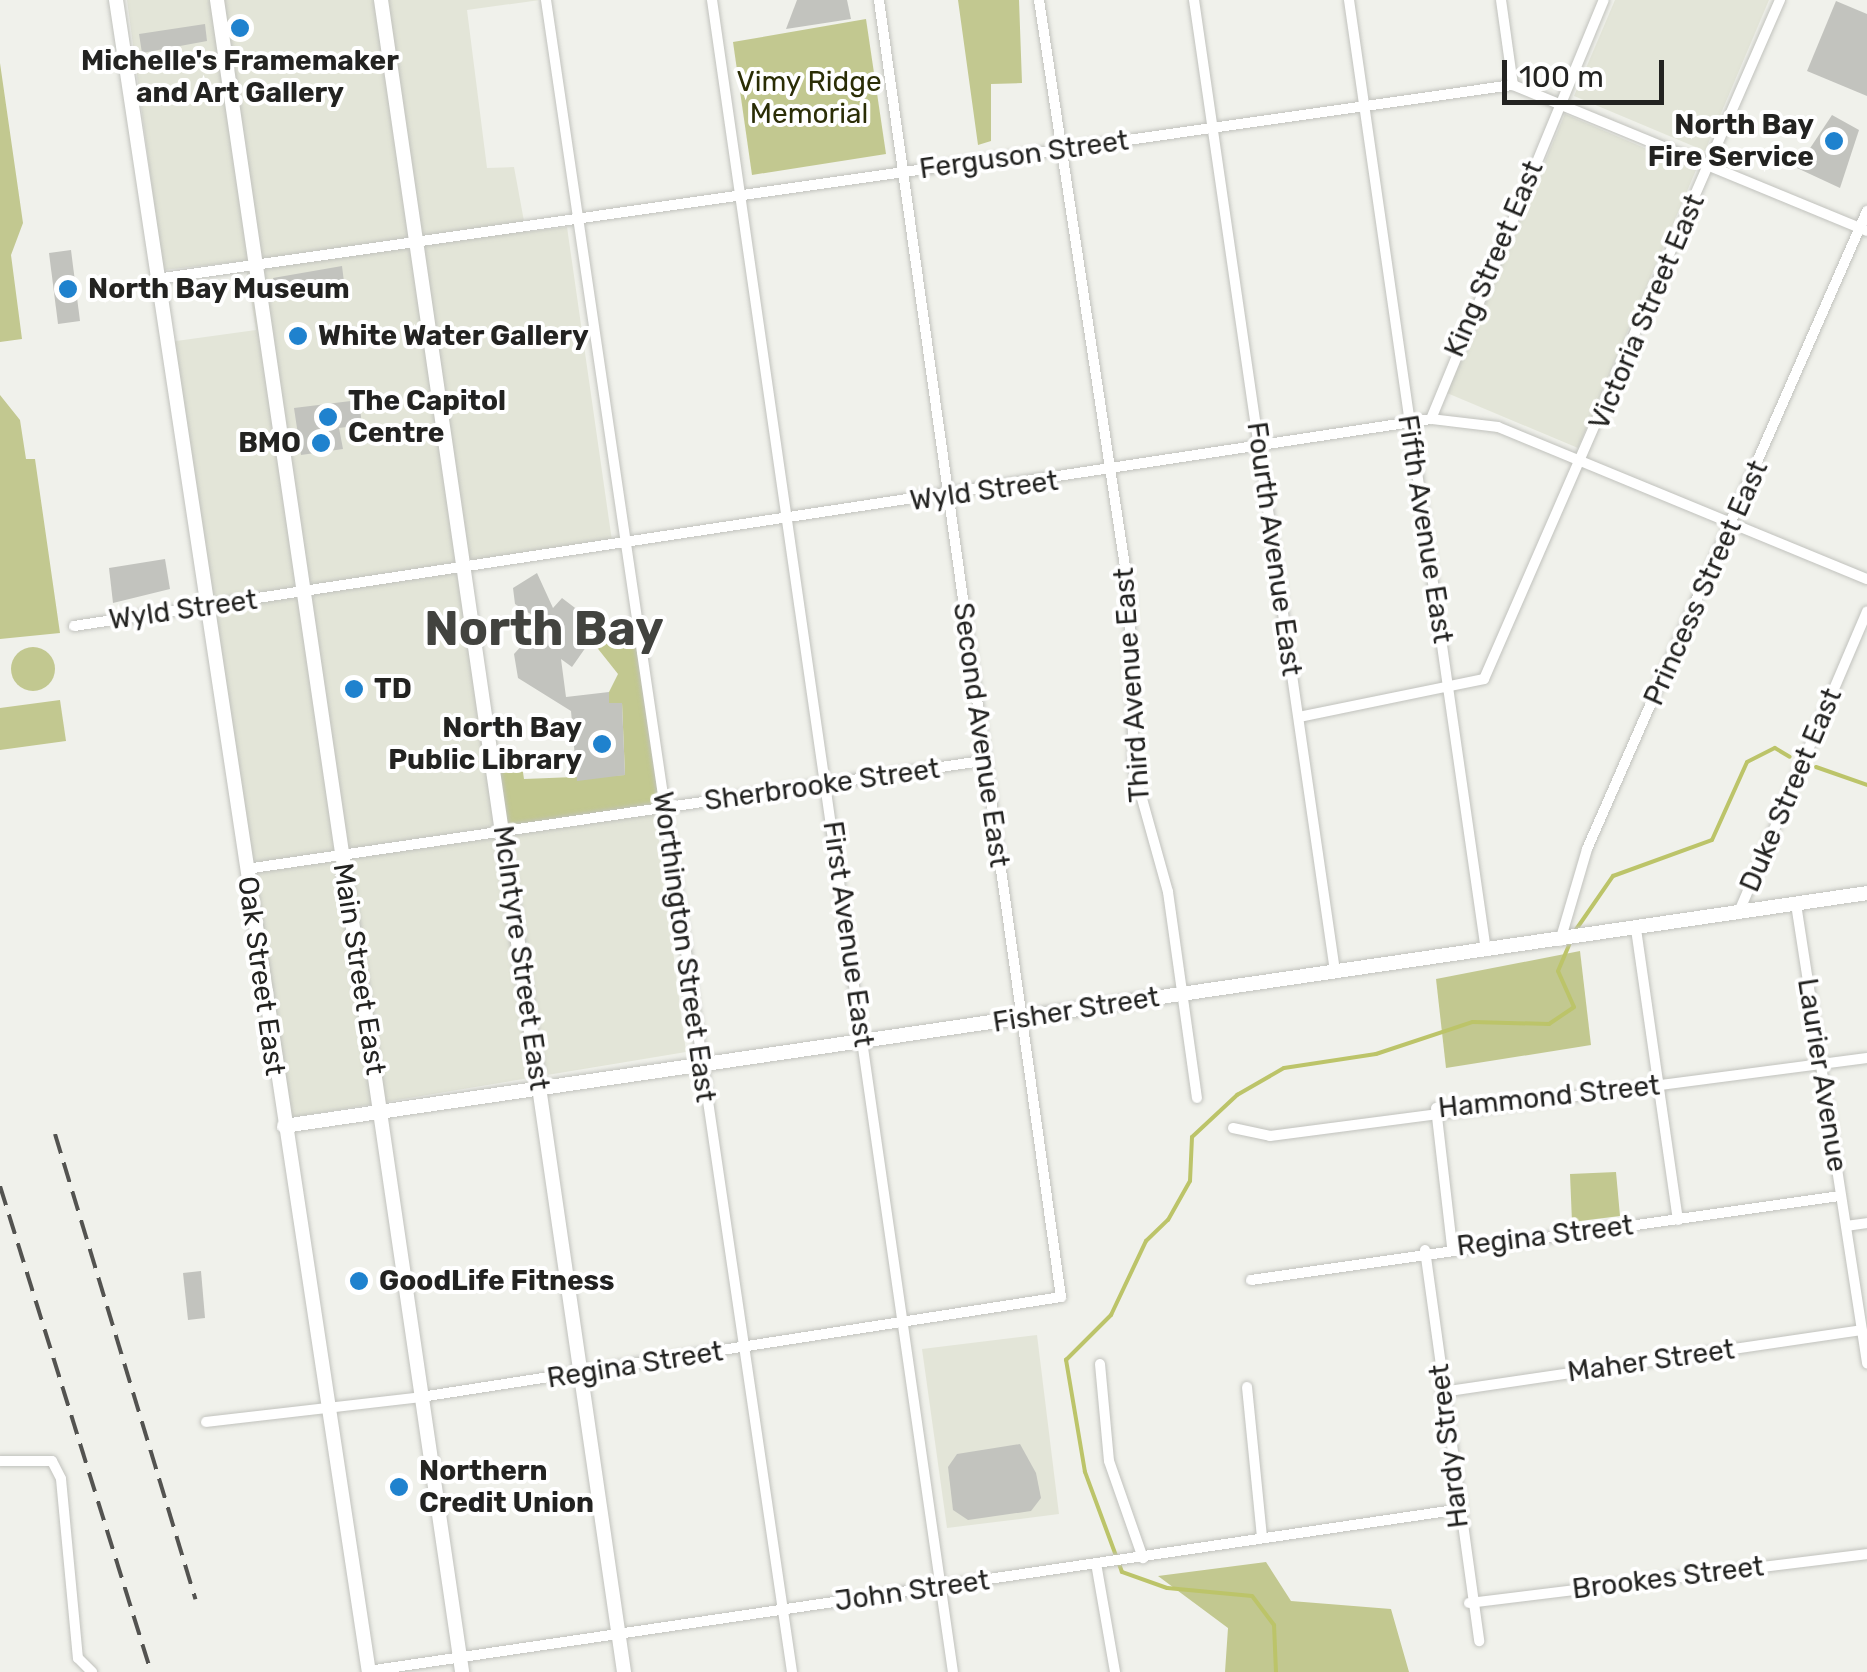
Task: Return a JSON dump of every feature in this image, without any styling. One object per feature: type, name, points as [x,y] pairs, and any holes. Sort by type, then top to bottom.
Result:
[{"type":"main road","name":"Oak Street East","points":[[116,0],[368,1672]]},
{"type":"main road","name":"Main Street East","points":[[217,0],[252,267],[460,1665]]},
{"type":"main road","name":"McIntyre Street East","points":[[381,0],[624,1672]]},
{"type":"main road","name":"Fisher Street","points":[[284,1126],[1564,940],[1867,892]]},
{"type":"street","name":"Worthington Street East","points":[[546,0],[792,1672]]},
{"type":"street","name":"First Avenue East","points":[[712,0],[953,1672]]},
{"type":"street","name":"Second Avenue East","points":[[879,0],[982,761],[1061,1296]]},
{"type":"street","name":"Third Avenue East","points":[[1039,0],[1133,639],[1134,770],[1168,892],[1197,1098]]},
{"type":"street","name":"Fourth Avenue East","points":[[1194,0],[1336,971]]},
{"type":"street","name":"Fifth Avenue East","points":[[1349,0],[1486,951]]},
{"type":"street","points":[[1501,0],[1513,84]]},
{"type":"street","name":"King Street East","points":[[1431,419],[1604,0]]},
{"type":"street","name":"Victoria Street East","points":[[1450,688],[1484,679],[1528,569],[1555,532],[1780,0]]},
{"type":"street","name":"Ferguson Street","points":[[156,279],[1513,84],[1561,100],[1864,229]]},
{"type":"street","name":"Princess Street East","points":[[1564,940],[1587,849],[1864,229],[1867,211]]},
{"type":"street","name":"Wyld Street","points":[[74,626],[1408,428],[1431,419],[1498,427],[1867,579]]},
{"type":"street","name":"Duke Street East","points":[[1738,914],[1867,611]]},
{"type":"street","points":[[1298,717],[1450,688]]},
{"type":"street","name":"Sherbrooke Street","points":[[246,869],[982,761]]},
{"type":"street","name":"Laurier Avenue","points":[[1796,904],[1867,1364]]},
{"type":"street","points":[[1636,929],[1678,1220]]},
{"type":"street","name":"Hammond Street","points":[[1233,1128],[1270,1136],[1436,1108],[1659,1086],[1867,1058]]},
{"type":"street","points":[[1436,1108],[1452,1246]]},
{"type":"street","name":"Regina Street","points":[[1251,1280],[1452,1246],[1678,1220],[1840,1196]]},
{"type":"street","points":[[1846,1226],[1867,1223]]},
{"type":"street","name":"Hardy Street","points":[[1425,1250],[1456,1510],[1469,1603],[1479,1641]]},
{"type":"street","name":"Regina Street","points":[[206,1422],[422,1398],[902,1325],[1061,1296]]},
{"type":"street","name":"Maher Street","points":[[1442,1392],[1861,1330]]},
{"type":"street","points":[[1100,1364],[1109,1461],[1143,1558]]},
{"type":"street","points":[[1247,1387],[1262,1537]]},
{"type":"street","points":[[0,1460],[52,1460],[62,1479],[78,1658],[92,1672]]},
{"type":"street","name":"John Street","points":[[368,1672],[460,1665],[618,1634],[1456,1510]]},
{"type":"street","name":"Brookes Street","points":[[1469,1603],[1867,1554]]},
{"type":"street","points":[[1098,1563],[1115,1672]]},
{"type":"shaded area","points":[[127,0],[540,0],[467,10],[487,168],[514,167],[526,232],[567,227],[613,548],[465,569],[503,829],[655,810],[686,1052],[289,1118],[169,342],[256,330],[245,261],[163,270]]},
{"type":"shaded area","points":[[1615,0],[1769,0],[1705,151],[1574,96]]},
{"type":"shaded area","points":[[1565,114],[1696,170],[1578,448],[1447,393]]},
{"type":"shaded area","points":[[1037,1335],[1059,1514],[947,1528],[922,1349]]},
{"type":"green space","points":[[958,0],[1019,0],[1022,83],[991,84],[991,141],[978,145]]},
{"type":"green space","name":"Vimy Ridge Memorial","points":[[866,19],[886,154],[752,175],[733,42]]},
{"type":"green space","points":[[0,63],[23,223],[11,255],[22,339],[0,342]]},
{"type":"green space","points":[[0,395],[20,420],[26,459],[35,459],[60,633],[0,639]]},
{"type":"green space","points":[[637,622],[665,808],[503,829],[495,769],[522,766],[524,779],[625,775],[622,703],[609,703],[609,692],[618,674],[591,640],[600,627]]},
{"type":"green space","points":[[33,647],[48,654],[55,669],[48,684],[33,691],[18,684],[11,669],[18,654]]},
{"type":"green space","points":[[60,700],[66,741],[0,750],[0,708]]},
{"type":"green space","points":[[1580,951],[1591,1045],[1446,1068],[1436,979]]},
{"type":"green space","points":[[1616,1172],[1620,1216],[1572,1222],[1570,1174]]},
{"type":"green space","points":[[1266,1562],[1291,1601],[1391,1609],[1409,1672],[1225,1672],[1228,1628],[1158,1576]]},
{"type":"building","points":[[797,0],[847,0],[851,19],[786,29]]},
{"type":"building","points":[[1836,1],[1867,14],[1867,96],[1807,71]]},
{"type":"building","points":[[205,24],[207,41],[142,53],[139,34]]},
{"type":"building","name":"North Bay Fire Service","points":[[1832,115],[1859,130],[1840,188],[1797,168]]},
{"type":"building","points":[[71,250],[80,321],[58,324],[49,253]]},
{"type":"building","points":[[342,266],[344,282],[276,294],[273,278]]},
{"type":"building","name":"The Capitol Centre","points":[[359,400],[362,425],[339,428],[343,449],[301,455],[294,408]]},
{"type":"building","points":[[165,559],[170,589],[113,603],[109,568]]},
{"type":"building","points":[[537,573],[553,608],[562,598],[600,627],[572,667],[561,659],[566,697],[609,692],[609,703],[622,703],[625,775],[577,781],[571,711],[518,678],[514,654],[543,622],[515,604],[513,588]]},
{"type":"building","points":[[201,1271],[205,1318],[188,1320],[183,1273]]},
{"type":"building","points":[[1020,1444],[1036,1473],[1041,1498],[1031,1511],[968,1520],[953,1510],[948,1467],[957,1454]]},
{"type":"waterway","points":[[1575,931],[1613,876],[1712,840],[1747,762],[1775,748],[1790,757]]},
{"type":"waterway","points":[[1816,767],[1867,785]]},
{"type":"waterway","points":[[1276,1672],[1274,1625],[1252,1596],[1167,1588],[1122,1572],[1085,1472],[1066,1360],[1111,1315],[1146,1241],[1168,1220],[1190,1181],[1192,1137],[1237,1095],[1284,1068],[1376,1054],[1473,1022],[1549,1024],[1574,1007],[1558,971],[1571,940]]},
{"type":"railway","points":[[55,1134],[195,1599]]},
{"type":"railway","points":[[0,1186],[151,1672]]},
{"type":"place","name":"Michelle's Framemaker and Art Gallery","points":[[240,28]]},
{"type":"place","name":"North Bay Fire Service","points":[[1834,141]]},
{"type":"place","name":"North Bay Museum","points":[[68,289]]},
{"type":"place","name":"White Water Gallery","points":[[298,336]]},
{"type":"place","name":"The Capitol Centre","points":[[328,417]]},
{"type":"place","name":"BMO","points":[[321,443]]},
{"type":"place","name":"TD","points":[[354,689]]},
{"type":"place","name":"North Bay Public Library","points":[[602,744]]},
{"type":"place","name":"GoodLife Fitness","points":[[359,1281]]},
{"type":"place","name":"Northern Credit Union","points":[[399,1487]]},
{"type":"district","name":"North Bay","points":[[544,629]]}]
